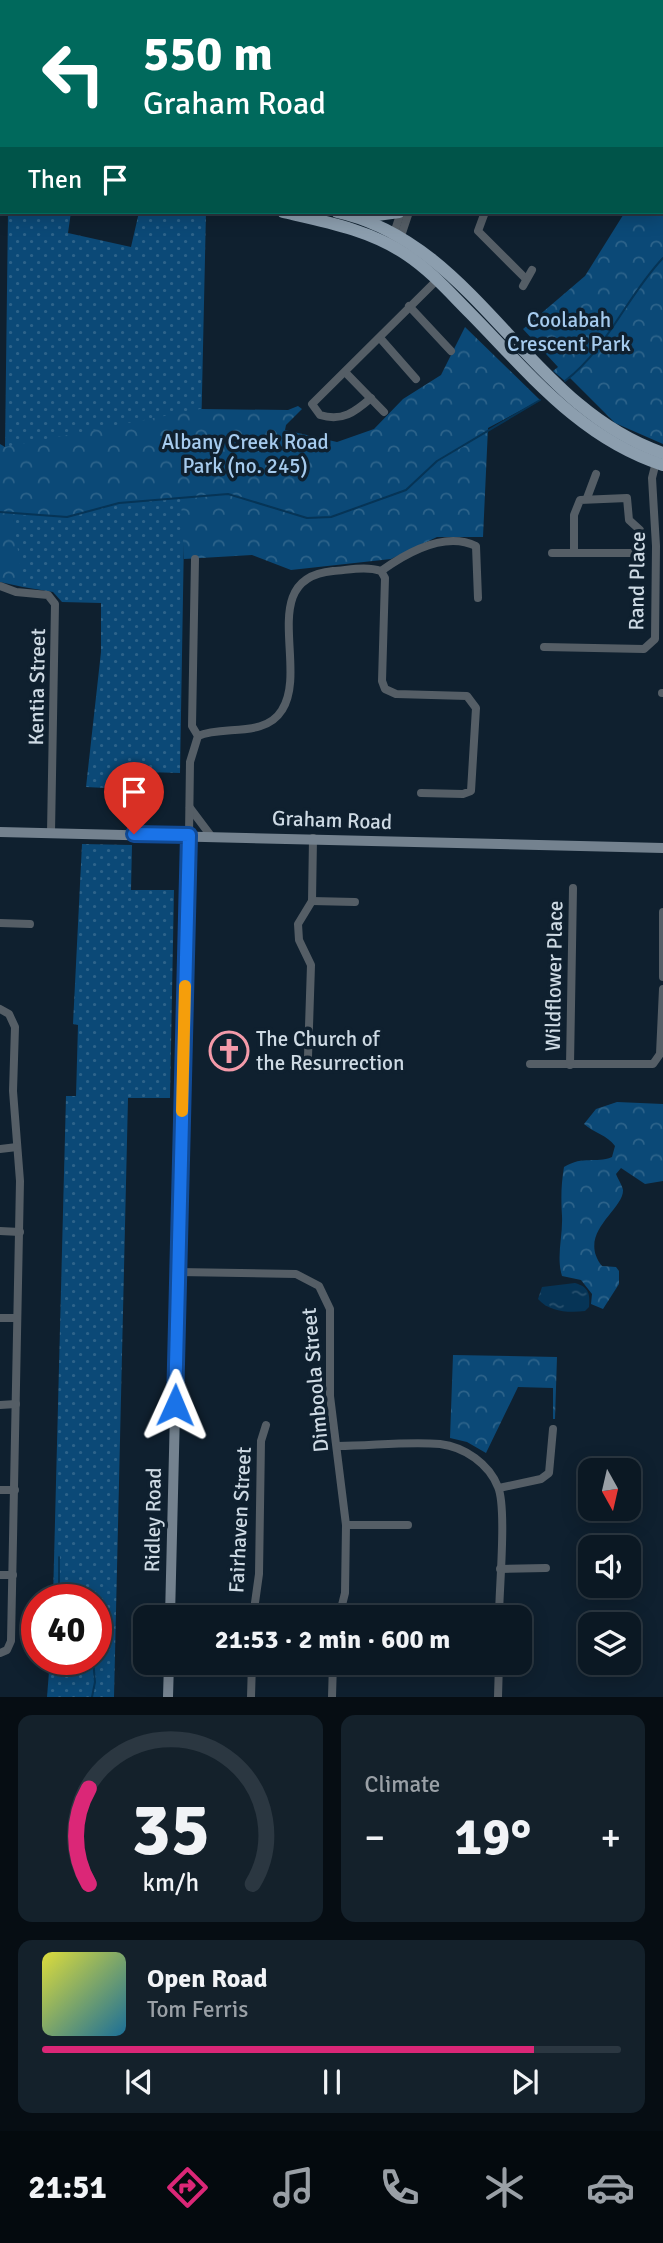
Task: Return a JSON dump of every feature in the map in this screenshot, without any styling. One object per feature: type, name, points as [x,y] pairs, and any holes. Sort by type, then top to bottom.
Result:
[{"type":"main road","points":[[292,214],[395,240],[570,414],[610,443],[660,458]]},
{"type":"main road","points":[[344,214],[367,220],[442,267],[578,406],[607,427],[660,458]]},
{"type":"main road","points":[[367,220],[392,214]]},
{"type":"street","points":[[395,240],[400,214]]},
{"type":"street","points":[[395,240],[408,214]]},
{"type":"street","points":[[484,214],[478,231],[525,283],[532,270]]},
{"type":"street","points":[[371,398],[348,416],[330,418],[314,410],[313,400],[345,372],[437,280]]},
{"type":"street","points":[[409,306],[451,351]]},
{"type":"street","points":[[380,338],[416,379]]},
{"type":"street","points":[[345,372],[384,412]]},
{"type":"street","name":"Rand Place","points":[[544,647],[644,649],[651,646],[655,639],[656,526],[652,478],[660,458]]},
{"type":"street","points":[[587,498],[596,474]]},
{"type":"street","points":[[574,553],[576,509],[580,500],[627,498],[636,493]]},
{"type":"street","points":[[552,552],[632,553],[641,545],[640,530],[629,520],[627,498]]},
{"type":"street","points":[[640,530],[656,526]]},
{"type":"street","points":[[381,572],[431,544],[469,543],[476,546],[479,554],[478,598]]},
{"type":"street","points":[[189,835],[190,762],[198,736],[192,726],[195,559]]},
{"type":"street","points":[[198,736],[219,729],[247,729],[268,723],[282,711],[288,696],[290,604],[304,580],[319,572],[371,568],[381,572],[385,578],[382,681],[385,689],[396,694],[467,696],[473,700],[476,708],[471,791],[463,794],[421,793]]},
{"type":"street","points":[[183,575],[195,575]]},
{"type":"street","name":"Kentia Street","points":[[0,586],[16,592],[48,595],[55,604],[51,833]]},
{"type":"street","points":[[189,807],[211,836]]},
{"type":"street","name":"Graham Road","points":[[0,832],[663,848]]},
{"type":"street","name":"Ridley Road","points":[[170,1605],[189,835]]},
{"type":"street","points":[[308,1057],[311,965],[299,940],[298,924],[312,901],[313,838]]},
{"type":"street","name":"Wildflower Place","points":[[570,1065],[573,888]]},
{"type":"street","points":[[312,901],[355,902]]},
{"type":"street","points":[[663,912],[663,977]]},
{"type":"street","points":[[0,923],[30,923]]},
{"type":"street","points":[[530,1064],[647,1066],[660,1062],[663,989]]},
{"type":"street","points":[[9,1014],[16,1007]]},
{"type":"street","points":[[0,1009],[9,1014],[15,1027],[13,1091],[20,1232],[11,1641],[6,1653]]},
{"type":"street","points":[[0,1149],[17,1147]]},
{"type":"street","points":[[0,1231],[20,1232]]},
{"type":"street","name":"Dimboola Street","points":[[178,1272],[296,1274],[318,1286],[330,1309],[330,1396],[346,1525],[342,1605]]},
{"type":"street","points":[[0,1318],[17,1318]]},
{"type":"street","points":[[0,1405],[16,1404]]},
{"type":"street","name":"Fairhaven Street","points":[[255,1605],[259,1574],[261,1441],[266,1425]]},
{"type":"street","points":[[499,1488],[541,1479],[549,1473],[553,1429]]},
{"type":"street","points":[[338,1446],[442,1444],[467,1451],[477,1459],[499,1488],[499,1605]]},
{"type":"street","points":[[0,1490],[15,1490]]},
{"type":"street","points":[[346,1525],[408,1525]]},
{"type":"street","points":[[500,1569],[546,1568]]},
{"type":"street","points":[[0,1575],[13,1575]]},
{"type":"street","points":[[168,1697],[169,1675]]},
{"type":"street","points":[[251,1697],[252,1675]]},
{"type":"street","points":[[332,1697],[333,1675]]},
{"type":"street","points":[[498,1697],[499,1675]]},
{"type":"green space","points":[[8,214],[71,214],[68,233],[131,247],[139,214],[206,214],[199,529],[184,537],[180,773],[146,772],[145,790],[86,787],[101,652],[101,603],[62,602],[53,592],[23,587],[19,573],[5,447]]},
{"type":"green space","name":"Coolabah Crescent Park","points":[[624,214],[663,214],[663,444],[615,423],[570,378],[565,381],[553,371],[558,367],[523,329],[585,276]]},
{"type":"green space","name":"Albany Creek Road Park (no. 245)","points":[[465,327],[540,400],[488,428],[483,537],[437,537],[391,559],[291,570],[252,555],[184,559],[181,498],[119,503],[67,517],[13,515],[23,587],[0,582],[0,444],[5,447],[200,409],[288,410],[298,406],[302,409],[286,425],[285,430],[337,442],[374,429],[403,399],[441,375]]},
{"type":"green space","points":[[82,844],[132,845],[131,890],[174,890],[170,1098],[128,1098],[114,1697],[47,1697],[49,1675],[112,1675],[112,1584],[53,1584],[66,1096],[76,1096],[78,1025],[73,1024]]},
{"type":"green space","points":[[617,1102],[663,1104],[663,1181],[645,1184],[621,1168],[616,1174],[623,1190],[621,1198],[597,1233],[594,1243],[595,1254],[602,1266],[616,1267],[619,1271],[619,1284],[603,1309],[591,1304],[592,1294],[581,1280],[562,1276],[562,1186],[564,1167],[578,1161],[612,1157],[615,1146],[584,1124],[596,1109]]},
{"type":"green space","points":[[453,1355],[557,1357],[555,1419],[553,1388],[518,1387],[486,1453],[467,1442],[450,1438]]},
{"type":"water","points":[[575,1283],[588,1292],[589,1307],[585,1311],[560,1311],[548,1307],[538,1299],[542,1287]]},
{"type":"waterway","points":[[565,381],[580,368],[605,338],[663,258]]},
{"type":"waterway","points":[[0,512],[67,517],[119,503],[228,494],[307,518],[331,517],[406,490],[437,461],[540,400]]},
{"type":"waterway","points":[[59,1557],[59,1584]]},
{"type":"waterway","points":[[92,1697],[94,1675]]},
{"type":"slow traffic","points":[[182,1111],[185,986]]},
{"type":"place","name":"The Church of the Resurrection","points":[[229,1051]]},
{"type":"route","points":[[134,834],[189,835],[175,1405]]}]
